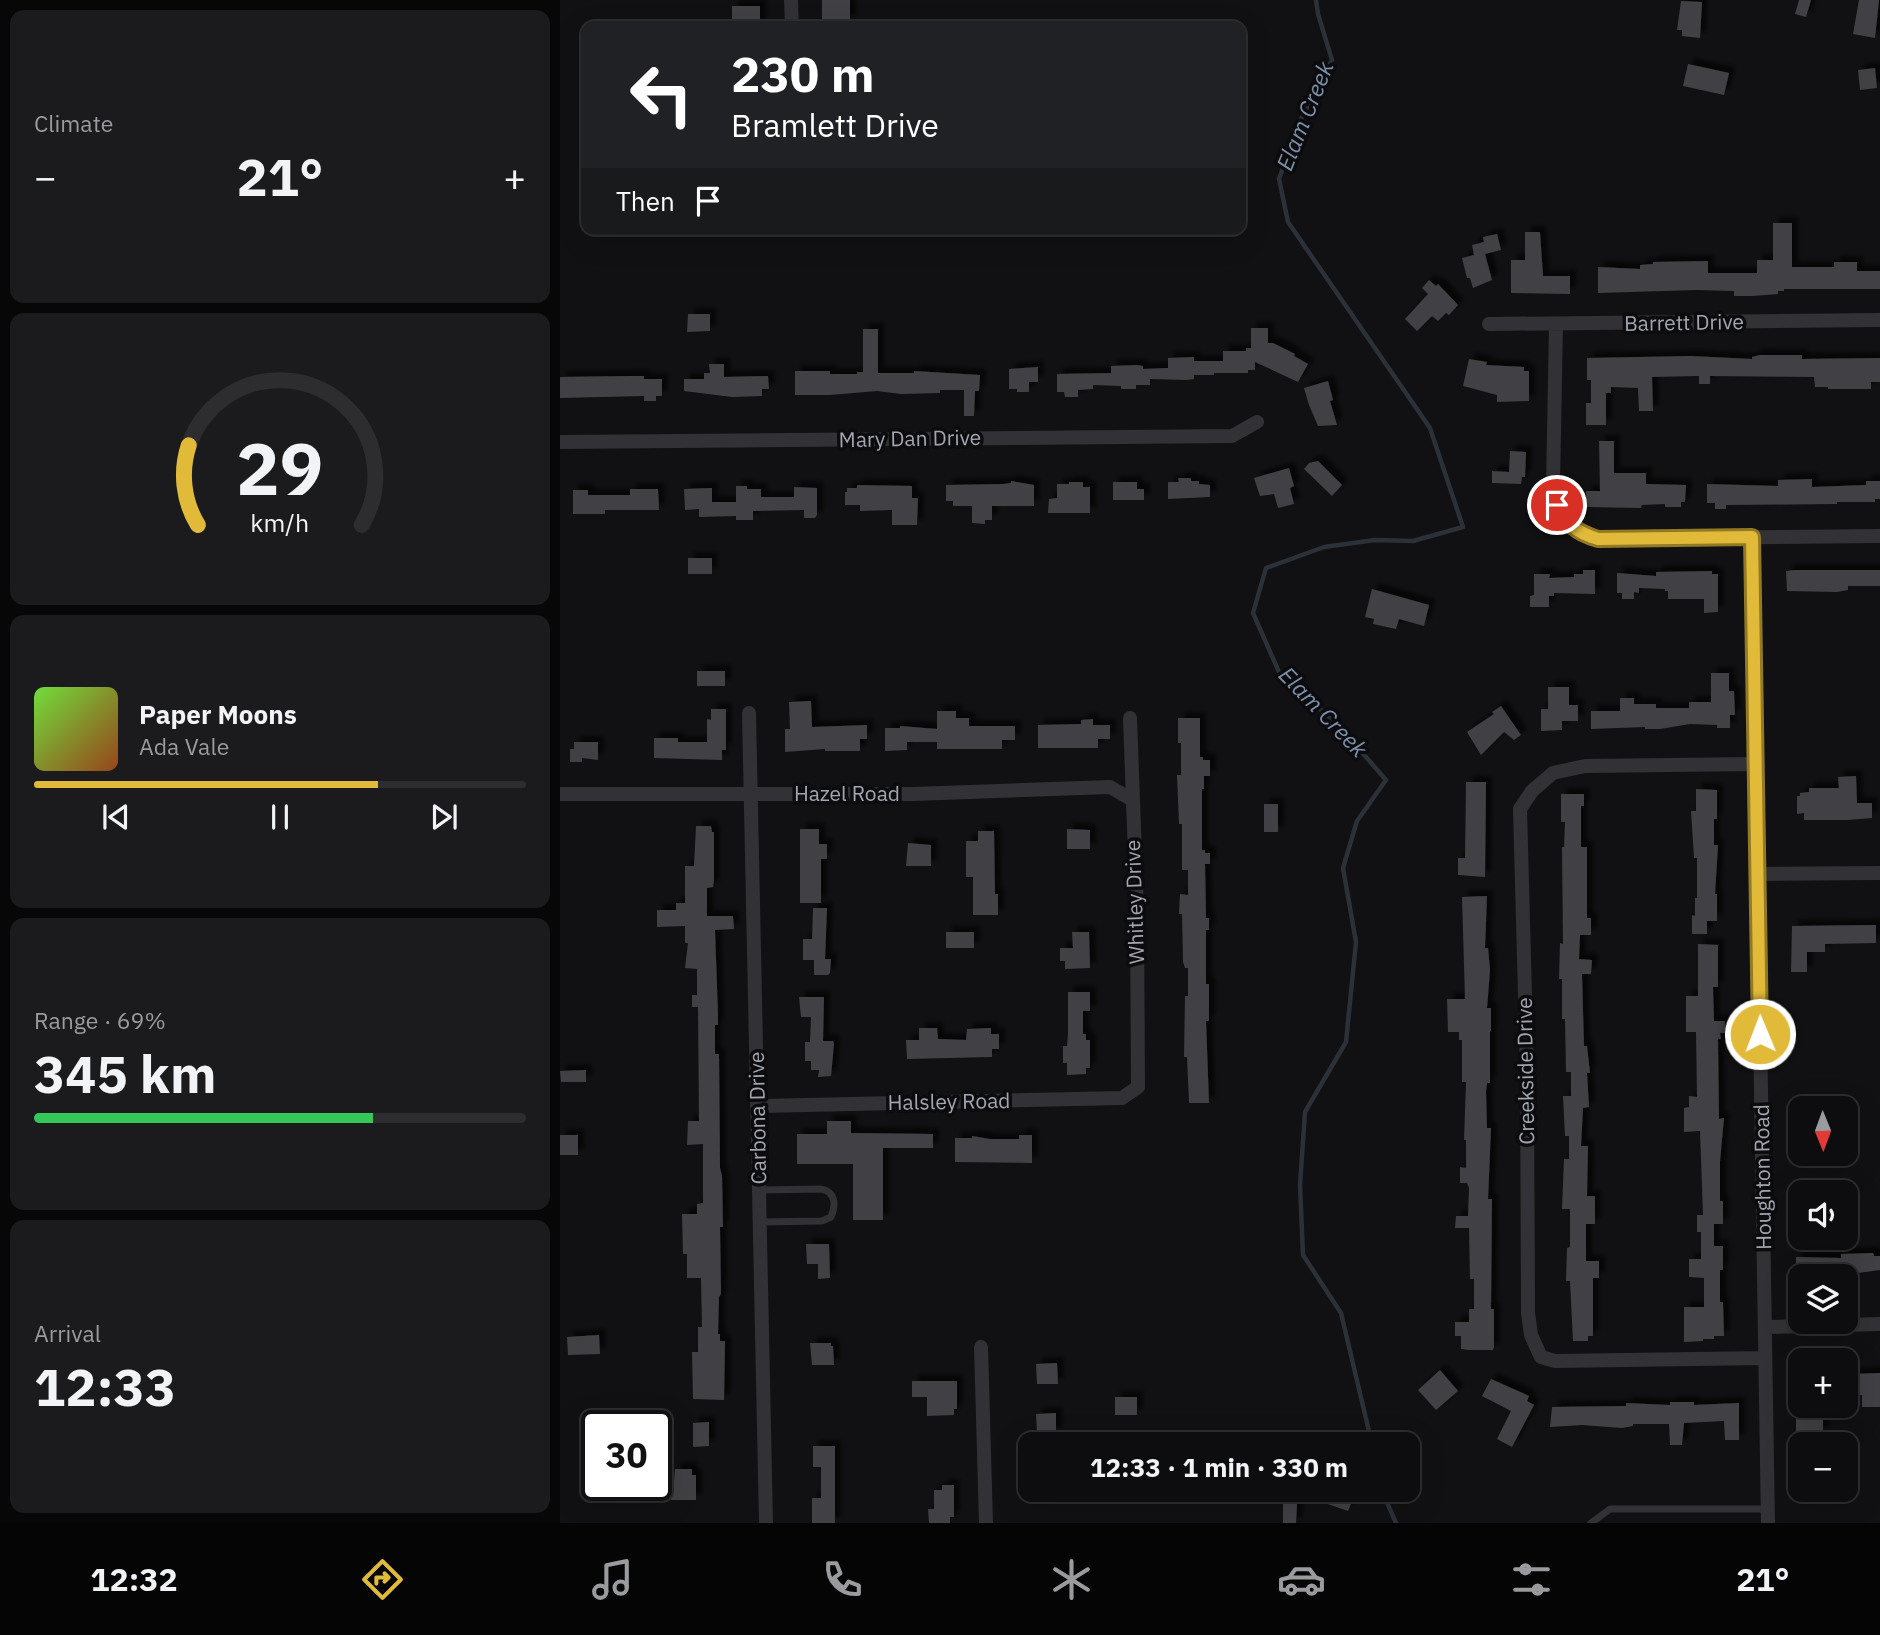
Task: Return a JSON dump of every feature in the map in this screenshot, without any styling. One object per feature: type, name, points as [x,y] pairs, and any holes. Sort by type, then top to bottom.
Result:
[{"type":"street","points":[[791,0],[792,21]]},
{"type":"street","name":"Barrett Drive","points":[[1489,324],[1880,320]]},
{"type":"street","points":[[1556,324],[1553,486],[1557,505],[1567,521],[1581,534],[1598,539],[1880,536]]},
{"type":"street","name":"Mary Dan Drive","points":[[560,442],[1232,436],[1257,422]]},
{"type":"street","name":"Houghton Road","points":[[1752,537],[1768,1516]]},
{"type":"street","name":"Carbona Drive","points":[[749,713],[766,1523]]},
{"type":"street","name":"Whitley Drive","points":[[1130,718],[1137,910],[1138,1087]]},
{"type":"street","name":"Creekside Drive","points":[[1755,764],[1585,766],[1553,773],[1532,791],[1520,809],[1527,1070],[1528,1313],[1531,1335],[1541,1357],[1555,1361],[1765,1358]]},
{"type":"street","name":"Hazel Road","points":[[560,794],[913,794],[1110,787],[1131,799]]},
{"type":"street","points":[[1757,874],[1880,873]]},
{"type":"street","name":"Halsley Road","points":[[758,1106],[1122,1098],[1138,1087]]},
{"type":"street","points":[[1766,1327],[1880,1324]]},
{"type":"street","points":[[981,1347],[986,1523]]},
{"type":"lane","points":[[759,1190],[821,1189],[829,1190],[834,1196],[831,1217],[822,1221],[760,1222]]},
{"type":"lane","points":[[1591,1523],[1610,1509],[1768,1516]]},
{"type":"building","points":[[822,0],[850,0],[850,21],[822,21]]},
{"type":"building","points":[[1799,0],[1811,0],[1806,17],[1795,14]]},
{"type":"building","points":[[1859,0],[1879,0],[1875,38],[1853,34]]},
{"type":"building","points":[[1681,1],[1702,2],[1700,38],[1682,36],[1682,30],[1677,30]]},
{"type":"building","points":[[732,6],[760,6],[760,21],[732,21]]},
{"type":"building","points":[[1688,64],[1729,73],[1724,95],[1683,86]]},
{"type":"building","points":[[1875,68],[1877,88],[1860,90],[1858,70]]},
{"type":"building","points":[[1773,223],[1792,223],[1792,267],[1834,267],[1834,262],[1857,262],[1857,271],[1880,271],[1880,289],[1784,289],[1778,291],[1778,294],[1753,296],[1734,296],[1734,291],[1696,290],[1598,293],[1598,267],[1640,269],[1640,265],[1653,262],[1708,261],[1708,273],[1757,273],[1757,260],[1773,260]]},
{"type":"building","points":[[1525,232],[1540,232],[1543,276],[1570,276],[1570,294],[1511,293],[1511,260],[1525,260]]},
{"type":"building","points":[[1497,234],[1501,250],[1485,254],[1492,280],[1473,288],[1470,278],[1467,278],[1462,258],[1474,255],[1472,245],[1484,242],[1483,237]]},
{"type":"building","points":[[1429,280],[1436,286],[1438,284],[1458,305],[1449,315],[1446,313],[1438,321],[1432,316],[1417,331],[1405,319],[1428,294],[1422,288]]},
{"type":"building","points":[[688,314],[710,314],[710,331],[687,332]]},
{"type":"building","points":[[1251,328],[1268,328],[1268,343],[1295,354],[1294,356],[1308,364],[1298,382],[1255,362],[1255,370],[1248,370],[1248,373],[1194,375],[1194,379],[1186,380],[1150,379],[1150,385],[1136,385],[1136,389],[1093,385],[1093,389],[1078,390],[1078,397],[1065,397],[1064,392],[1057,392],[1057,374],[1111,373],[1111,366],[1168,368],[1168,358],[1194,357],[1194,361],[1223,361],[1223,351],[1246,351],[1246,348],[1251,348]]},
{"type":"building","points":[[863,329],[878,329],[878,373],[914,371],[980,375],[979,391],[975,391],[974,416],[964,416],[964,390],[940,390],[940,393],[901,394],[877,391],[795,395],[795,371],[830,371],[830,374],[863,372]]},
{"type":"building","points":[[1760,355],[1802,355],[1802,359],[1880,358],[1880,382],[1871,382],[1871,389],[1828,389],[1815,387],[1814,377],[1710,376],[1710,384],[1699,384],[1699,376],[1652,377],[1653,411],[1639,411],[1638,388],[1611,387],[1611,393],[1606,393],[1606,425],[1586,425],[1586,403],[1591,403],[1587,358],[1691,356],[1752,359]]},
{"type":"building","points":[[1469,359],[1487,362],[1486,365],[1524,367],[1524,371],[1529,371],[1529,401],[1497,402],[1497,395],[1463,386]]},
{"type":"building","points":[[709,364],[724,364],[724,377],[768,376],[769,389],[762,389],[762,396],[732,397],[684,391],[684,379],[704,379],[704,373],[710,373]]},
{"type":"building","points":[[1038,367],[1038,382],[1029,382],[1029,392],[1009,389],[1009,369]]},
{"type":"building","points":[[644,376],[644,379],[662,379],[662,396],[656,396],[656,401],[644,401],[644,396],[560,398],[560,377]]},
{"type":"building","points":[[1328,381],[1337,425],[1318,426],[1304,388]]},
{"type":"building","points":[[1599,441],[1614,441],[1614,473],[1646,473],[1646,484],[1686,485],[1685,502],[1681,502],[1681,507],[1665,507],[1665,504],[1642,505],[1641,508],[1586,507],[1586,491],[1600,491]]},
{"type":"building","points":[[1510,451],[1526,452],[1525,477],[1522,477],[1521,484],[1492,483],[1492,471],[1509,472]]},
{"type":"building","points":[[1318,461],[1342,485],[1332,496],[1304,469],[1309,463]]},
{"type":"building","points":[[1289,468],[1294,486],[1290,488],[1294,504],[1278,508],[1274,494],[1260,496],[1254,478]]},
{"type":"building","points":[[1178,478],[1191,478],[1191,481],[1199,481],[1199,484],[1210,485],[1210,497],[1168,499],[1168,482],[1179,482]]},
{"type":"building","points":[[1812,479],[1812,487],[1866,485],[1866,481],[1880,481],[1880,499],[1875,499],[1875,502],[1837,504],[1726,505],[1726,509],[1715,509],[1715,503],[1707,503],[1707,484],[1778,486],[1778,480]]},
{"type":"building","points":[[1011,481],[1034,485],[1034,506],[992,506],[992,520],[985,520],[985,524],[972,523],[972,506],[953,506],[953,501],[946,501],[946,485],[1003,484]]},
{"type":"building","points":[[1083,482],[1083,487],[1090,487],[1090,513],[1048,513],[1049,499],[1057,498],[1057,484]]},
{"type":"building","points":[[1113,482],[1137,482],[1137,489],[1144,489],[1144,500],[1113,500]]},
{"type":"building","points":[[857,485],[912,486],[912,498],[918,498],[917,525],[892,525],[892,510],[860,511],[860,505],[845,505],[847,488],[857,488]]},
{"type":"building","points":[[736,486],[761,489],[761,497],[794,497],[794,487],[817,488],[817,515],[815,518],[804,518],[804,510],[753,511],[753,520],[736,520],[736,516],[699,517],[699,509],[685,510],[684,489],[712,488],[712,502],[736,502]]},
{"type":"building","points":[[630,489],[658,489],[659,510],[605,510],[605,514],[573,514],[573,490],[588,490],[588,495],[630,495]]},
{"type":"building","points":[[688,558],[712,558],[712,574],[688,574]]},
{"type":"building","points":[[1583,570],[1595,570],[1595,594],[1554,593],[1554,596],[1549,596],[1549,607],[1530,607],[1530,596],[1534,595],[1534,574],[1550,574],[1549,578],[1574,577],[1574,574],[1583,574]]},
{"type":"building","points":[[1880,570],[1880,586],[1848,586],[1848,590],[1837,592],[1787,591],[1786,571]]},
{"type":"building","points":[[1712,571],[1712,574],[1718,574],[1718,612],[1704,613],[1704,599],[1668,599],[1668,591],[1665,589],[1639,588],[1639,593],[1634,592],[1634,599],[1622,599],[1622,593],[1617,593],[1617,573],[1656,576],[1656,572]]},
{"type":"building","points":[[1372,589],[1429,605],[1424,626],[1399,619],[1396,629],[1373,624],[1374,619],[1365,617]]},
{"type":"building","points":[[697,671],[725,671],[725,686],[697,686]]},
{"type":"building","points":[[1711,673],[1729,673],[1729,691],[1734,691],[1735,715],[1730,715],[1730,728],[1690,724],[1660,729],[1591,729],[1591,711],[1620,711],[1620,698],[1634,698],[1634,704],[1656,704],[1656,708],[1689,708],[1689,702],[1711,702]]},
{"type":"building","points":[[1548,687],[1569,687],[1569,705],[1578,705],[1578,721],[1562,721],[1562,730],[1541,731],[1541,709],[1548,709]]},
{"type":"building","points":[[811,701],[812,727],[867,725],[867,739],[860,739],[860,751],[825,749],[785,752],[785,729],[790,729],[789,702]]},
{"type":"building","points":[[1501,706],[1521,735],[1514,740],[1504,732],[1481,755],[1467,732],[1494,714],[1492,712]]},
{"type":"building","points":[[711,709],[726,709],[726,750],[722,750],[722,760],[654,758],[654,738],[678,738],[678,742],[707,742],[707,719],[711,720]]},
{"type":"building","points":[[937,711],[956,711],[956,718],[969,718],[969,726],[1015,726],[1015,740],[1002,740],[1002,749],[937,749],[937,742],[907,742],[907,750],[885,751],[885,728],[900,726],[937,729]]},
{"type":"building","points":[[1178,718],[1200,718],[1200,757],[1210,760],[1210,776],[1204,776],[1202,789],[1202,850],[1210,853],[1210,864],[1205,864],[1206,918],[1209,918],[1209,930],[1206,930],[1206,984],[1209,984],[1209,1021],[1206,1021],[1209,1103],[1189,1103],[1187,1057],[1184,1057],[1188,968],[1185,968],[1183,962],[1182,914],[1179,914],[1180,894],[1188,895],[1188,870],[1182,870],[1182,824],[1179,824],[1177,775],[1181,775]]},
{"type":"building","points":[[1093,719],[1093,725],[1110,725],[1110,739],[1098,739],[1098,748],[1038,748],[1038,725],[1081,724],[1081,720]]},
{"type":"building","points":[[574,742],[598,742],[598,760],[582,758],[582,762],[570,762],[570,749],[574,749]]},
{"type":"building","points":[[1856,776],[1857,803],[1872,803],[1872,818],[1804,820],[1804,813],[1797,814],[1797,796],[1800,796],[1800,793],[1809,792],[1809,788],[1839,788],[1838,777]]},
{"type":"building","points":[[1466,782],[1486,782],[1485,877],[1458,875],[1458,858],[1465,858]]},
{"type":"building","points":[[1696,789],[1717,790],[1714,845],[1718,845],[1715,894],[1717,921],[1707,921],[1707,934],[1692,934],[1692,915],[1695,916],[1697,898],[1697,858],[1694,858],[1691,811],[1696,811]]},
{"type":"building","points":[[1561,794],[1584,794],[1584,806],[1581,806],[1581,847],[1587,847],[1587,918],[1591,918],[1591,935],[1580,935],[1579,959],[1592,960],[1591,974],[1582,974],[1584,1046],[1587,1046],[1590,1073],[1587,1073],[1589,1107],[1583,1108],[1581,1146],[1588,1146],[1587,1196],[1595,1196],[1595,1224],[1586,1224],[1586,1261],[1599,1261],[1599,1278],[1593,1278],[1593,1336],[1588,1336],[1588,1341],[1573,1341],[1570,1281],[1566,1281],[1567,1248],[1570,1247],[1570,1209],[1562,1209],[1564,1159],[1569,1159],[1569,1136],[1565,1136],[1563,1096],[1571,1096],[1571,1072],[1566,1072],[1562,979],[1559,979],[1560,943],[1563,944],[1562,847],[1565,822],[1561,822]]},
{"type":"building","points":[[1264,804],[1278,804],[1278,832],[1264,832]]},
{"type":"building","points":[[696,826],[711,826],[714,832],[714,880],[713,887],[707,888],[707,916],[733,916],[734,929],[715,930],[718,1025],[715,1025],[715,1054],[719,1054],[723,1227],[720,1227],[721,1294],[718,1334],[720,1341],[725,1341],[724,1400],[693,1399],[692,1352],[698,1352],[698,1327],[702,1327],[701,1278],[687,1278],[687,1254],[683,1254],[682,1214],[697,1214],[697,1204],[703,1203],[703,1144],[687,1145],[688,1121],[699,1121],[698,1007],[692,1007],[692,995],[697,995],[697,969],[685,968],[688,943],[685,943],[685,926],[657,927],[657,910],[676,910],[676,903],[685,903],[685,866],[694,866]]},
{"type":"building","points":[[800,829],[819,829],[819,844],[827,844],[827,859],[821,859],[821,903],[800,903]]},
{"type":"building","points":[[1067,829],[1090,830],[1090,849],[1067,849]]},
{"type":"building","points":[[978,831],[994,831],[998,915],[973,915],[973,877],[966,877],[966,841],[978,841]]},
{"type":"building","points":[[908,843],[931,845],[931,866],[906,866]]},
{"type":"building","points":[[1487,896],[1485,948],[1488,948],[1490,970],[1487,1008],[1491,1008],[1491,1031],[1490,1083],[1487,1083],[1486,1091],[1487,1128],[1491,1128],[1488,1199],[1492,1199],[1491,1309],[1494,1309],[1494,1347],[1493,1350],[1469,1350],[1461,1349],[1461,1336],[1455,1336],[1455,1322],[1469,1322],[1469,1309],[1474,1309],[1474,1279],[1470,1279],[1469,1228],[1455,1228],[1456,1216],[1468,1216],[1469,1188],[1467,1183],[1460,1183],[1460,1167],[1466,1168],[1466,1082],[1462,1082],[1462,1040],[1459,1040],[1459,1032],[1448,1032],[1447,999],[1465,999],[1462,897]]},
{"type":"building","points":[[813,908],[827,908],[825,959],[831,959],[828,975],[814,975],[814,960],[803,960],[803,939],[812,939]]},
{"type":"building","points":[[1876,925],[1876,943],[1825,944],[1825,952],[1807,952],[1807,972],[1791,972],[1792,926]]},
{"type":"building","points":[[946,932],[974,932],[974,948],[946,948]]},
{"type":"building","points":[[1072,932],[1089,932],[1090,968],[1065,969],[1065,961],[1060,961],[1060,948],[1073,948]]},
{"type":"building","points":[[1698,944],[1718,945],[1718,987],[1713,987],[1714,1021],[1725,1021],[1725,1033],[1720,1033],[1721,1039],[1718,1039],[1719,1119],[1724,1118],[1720,1161],[1723,1224],[1714,1224],[1714,1246],[1723,1246],[1720,1302],[1723,1302],[1724,1336],[1684,1342],[1684,1307],[1704,1307],[1704,1278],[1689,1277],[1689,1259],[1701,1259],[1701,1232],[1697,1232],[1697,1215],[1703,1215],[1700,1131],[1684,1132],[1684,1108],[1689,1107],[1689,1096],[1697,1097],[1696,1032],[1686,1032],[1686,996],[1698,996]]},
{"type":"building","points":[[1068,992],[1090,992],[1090,1011],[1083,1011],[1083,1034],[1086,1034],[1086,1040],[1090,1040],[1090,1068],[1086,1068],[1086,1074],[1067,1075],[1067,1063],[1063,1063],[1063,1046],[1067,1046],[1068,1034]]},
{"type":"building","points":[[799,997],[824,997],[823,1041],[834,1043],[831,1076],[818,1077],[819,1070],[811,1070],[811,1061],[805,1061],[805,1042],[810,1042],[811,1017],[801,1017]]},
{"type":"building","points":[[919,1028],[937,1028],[938,1039],[966,1040],[967,1029],[991,1028],[991,1034],[999,1034],[999,1049],[992,1049],[992,1057],[907,1059],[906,1040],[919,1040]]},
{"type":"building","points":[[586,1070],[586,1082],[561,1082],[560,1071]]},
{"type":"building","points":[[827,1121],[851,1121],[851,1133],[933,1134],[933,1148],[883,1148],[883,1220],[853,1220],[853,1164],[797,1164],[797,1134],[827,1134]]},
{"type":"building","points":[[560,1135],[578,1135],[578,1155],[560,1155]]},
{"type":"building","points":[[1019,1135],[1032,1135],[1032,1163],[955,1162],[955,1138],[972,1136],[1019,1139]]},
{"type":"building","points":[[806,1244],[829,1244],[830,1278],[818,1279],[818,1264],[807,1264]]},
{"type":"building","points":[[1873,1253],[1874,1256],[1880,1256],[1880,1270],[1858,1273],[1858,1264],[1796,1264],[1796,1257],[1841,1258],[1841,1254]]},
{"type":"building","points":[[599,1335],[600,1354],[568,1355],[567,1337]]},
{"type":"building","points":[[810,1343],[831,1343],[834,1365],[812,1365]]},
{"type":"building","points":[[1057,1363],[1058,1384],[1037,1384],[1036,1364]]},
{"type":"building","points":[[1440,1370],[1458,1391],[1436,1410],[1418,1390]]},
{"type":"building","points":[[1880,1373],[1880,1407],[1862,1407],[1862,1395],[1858,1395],[1858,1374]]},
{"type":"building","points":[[1491,1379],[1529,1396],[1527,1401],[1534,1405],[1512,1447],[1497,1439],[1511,1411],[1482,1396]]},
{"type":"building","points":[[912,1381],[957,1381],[957,1409],[954,1409],[954,1415],[927,1416],[927,1397],[912,1397]]},
{"type":"building","points":[[1115,1397],[1137,1397],[1137,1415],[1115,1415]]},
{"type":"building","points":[[1670,1402],[1694,1402],[1694,1405],[1739,1403],[1739,1440],[1725,1440],[1724,1421],[1684,1423],[1682,1445],[1670,1445],[1669,1424],[1633,1424],[1622,1428],[1582,1425],[1550,1427],[1552,1407],[1626,1406],[1626,1403],[1670,1405]]},
{"type":"building","points":[[1056,1413],[1056,1432],[1037,1432],[1036,1414]]},
{"type":"building","points":[[1796,1418],[1823,1418],[1823,1432],[1796,1432]]},
{"type":"building","points":[[709,1422],[709,1446],[693,1447],[693,1423]]},
{"type":"building","points":[[813,1446],[835,1446],[835,1523],[812,1523],[812,1498],[821,1498],[821,1467],[813,1467]]},
{"type":"building","points":[[675,1469],[692,1469],[692,1475],[696,1475],[696,1500],[672,1500]]},
{"type":"building","points":[[942,1485],[954,1485],[954,1517],[950,1517],[950,1523],[929,1523],[928,1509],[934,1509],[934,1490],[942,1490]]},
{"type":"building","points":[[1322,1502],[1352,1502],[1348,1511]]},
{"type":"building","points":[[1283,1504],[1297,1504],[1296,1523],[1283,1523]]},
{"type":"waterway","name":"Elam Creek","points":[[1316,0],[1332,60],[1300,121],[1279,179],[1288,222],[1430,428],[1463,527],[1413,541],[1375,540],[1324,547],[1266,568],[1253,613],[1279,672],[1339,726],[1386,780],[1357,821],[1343,868],[1356,942],[1346,1042],[1305,1112],[1300,1185],[1303,1255],[1341,1313],[1369,1432]]},
{"type":"waterway","name":"Elam Creek","points":[[1387,1502],[1396,1523]]},
{"type":"route","points":[[1557,505],[1567,521],[1581,534],[1598,539],[1752,537],[1760,1034]]}]
